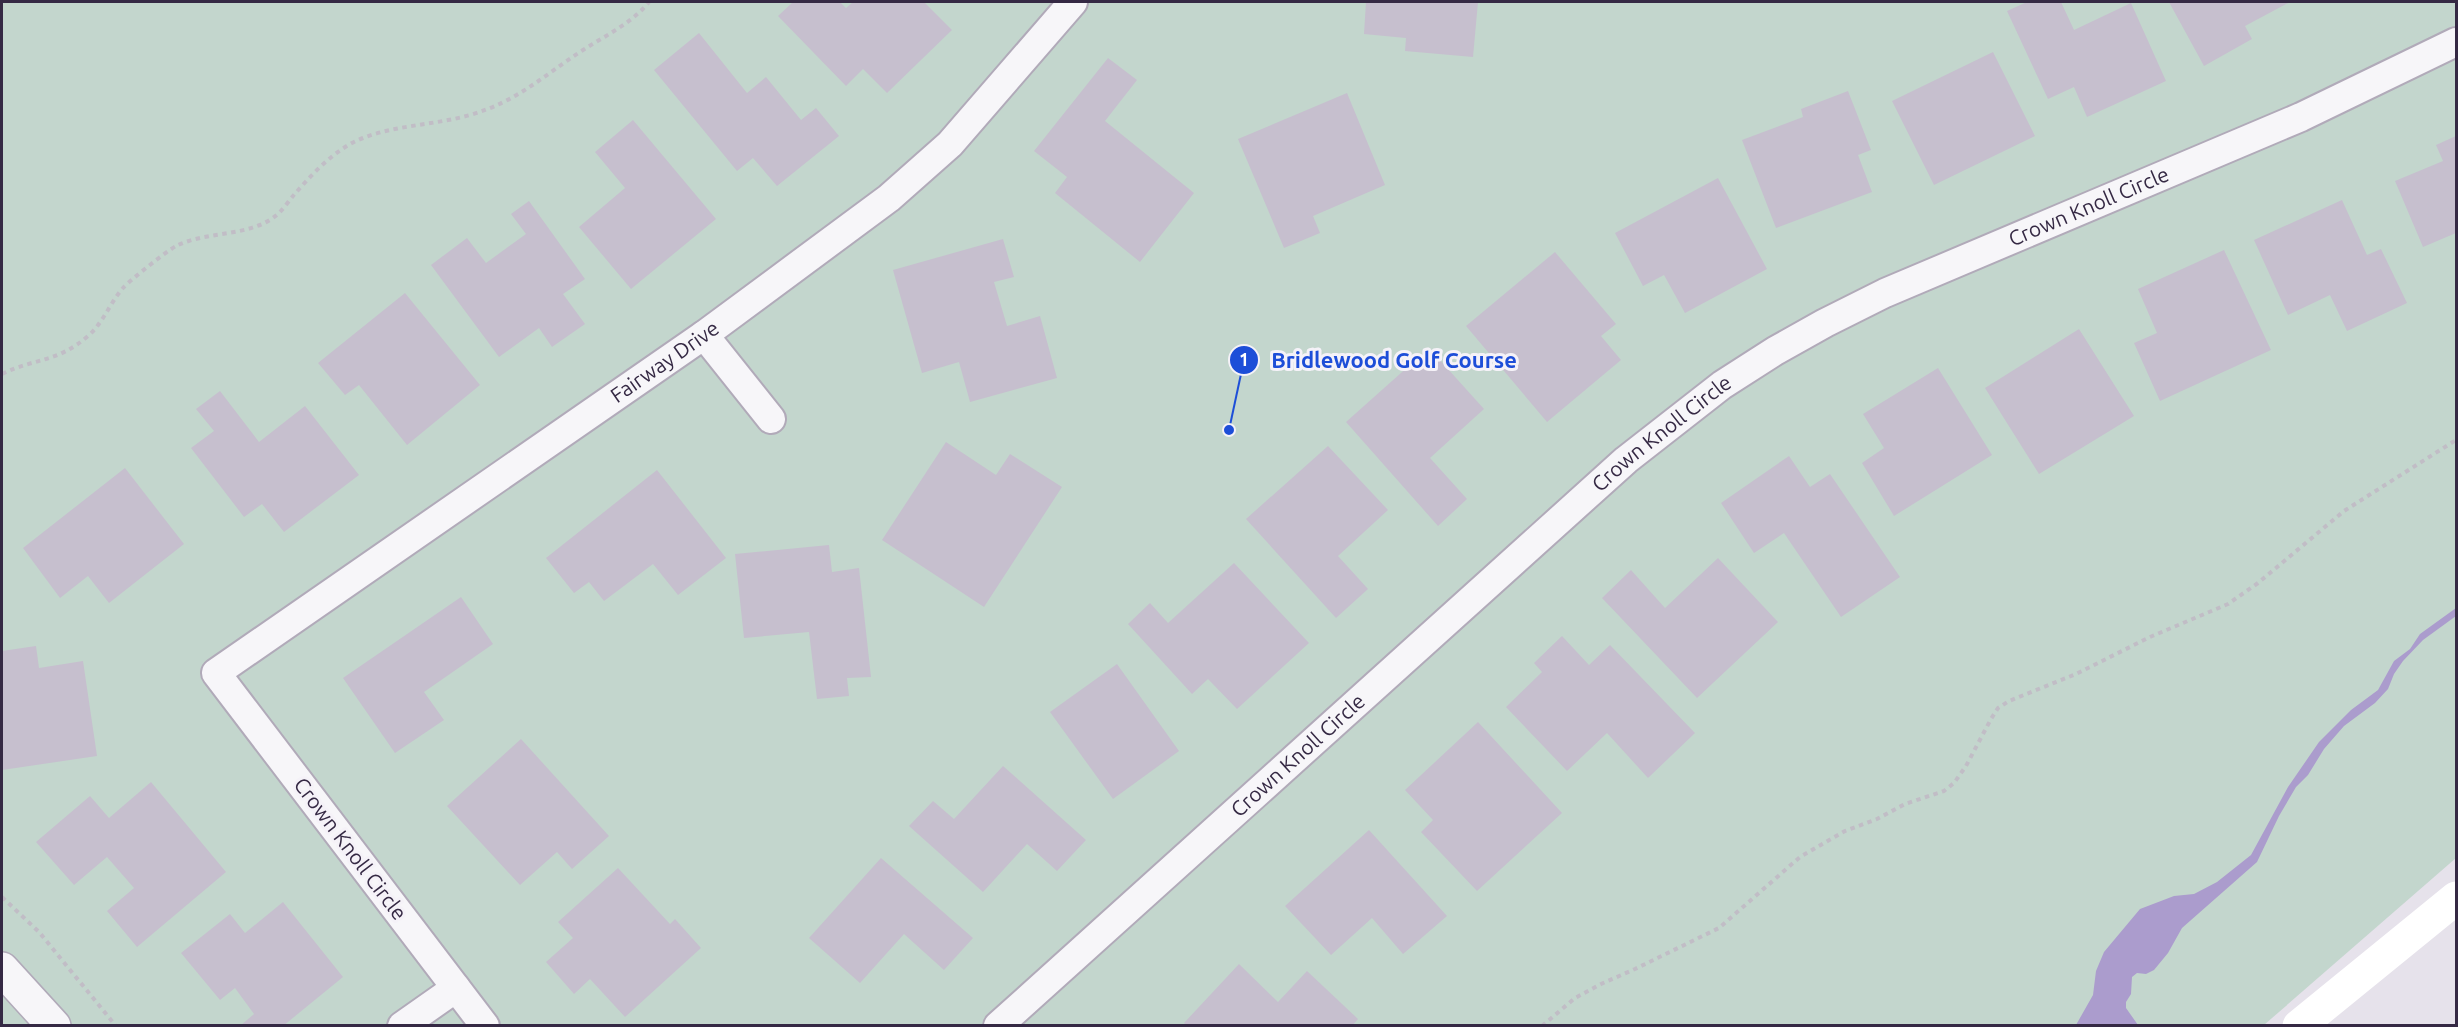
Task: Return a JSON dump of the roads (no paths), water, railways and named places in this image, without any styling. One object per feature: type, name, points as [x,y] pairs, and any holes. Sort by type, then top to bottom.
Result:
[{"type":"main road","points":[[2299,1026],[2457,898]]},
{"type":"street","name":"Fairway Drive","points":[[216,673],[704,334],[889,198],[950,144],[1073,2]]},
{"type":"street","name":"Crown Knoll Circle","points":[[998,1026],[1626,460],[1722,385],[1774,351],[1885,293],[2301,117],[2457,42]]},
{"type":"street","points":[[704,334],[771,418]]},
{"type":"street","name":"Crown Knoll Circle","points":[[216,673],[485,1026]]},
{"type":"street","points":[[2,969],[54,1026]]},
{"type":"street","points":[[402,1026],[456,988]]},
{"type":"place","name":"Bridlewood Golf Course","points":[[1229,430]]}]
